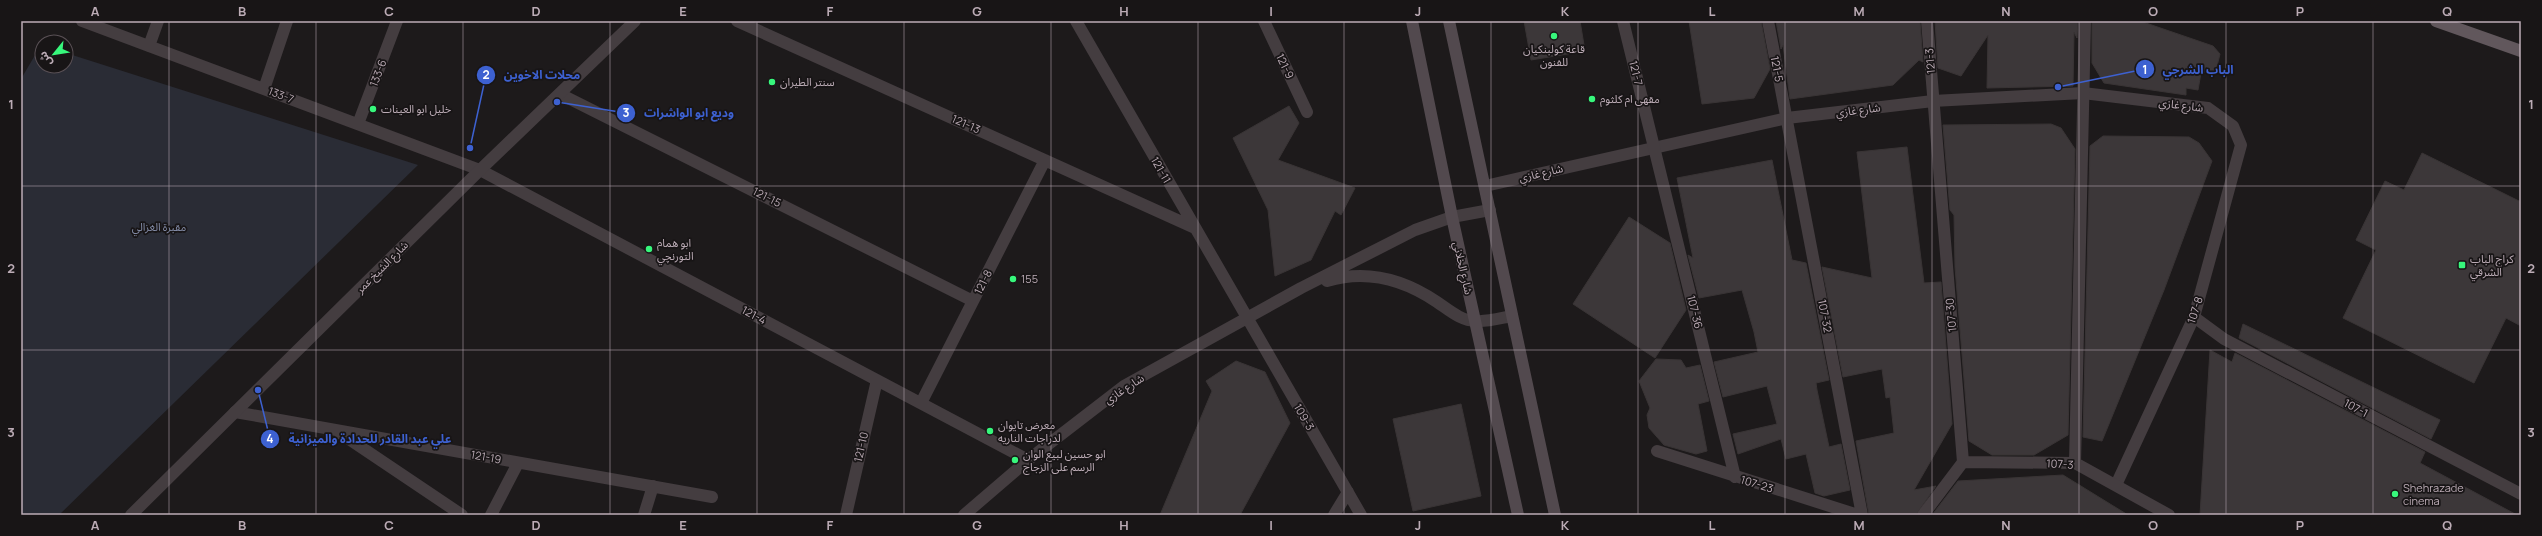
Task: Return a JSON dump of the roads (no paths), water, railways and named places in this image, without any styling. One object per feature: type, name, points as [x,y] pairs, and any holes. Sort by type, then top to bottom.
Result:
[{"type":"main road","name":"شارع الخلاني","points":[[1412,21],[1452,217],[1518,515]]},
{"type":"main road","points":[[1449,21],[1555,515]]},
{"type":"main road","points":[[2436,21],[2521,51]]},
{"type":"street","name":"133-7","points":[[82,21],[480,170]]},
{"type":"street","points":[[149,46],[158,21]]},
{"type":"street","points":[[264,89],[288,21]]},
{"type":"street","name":"133-6","points":[[358,124],[398,21]]},
{"type":"street","name":"شارع الشيخ عمر","points":[[131,515],[480,170],[636,21]]},
{"type":"street","name":"121-13","points":[[737,21],[1195,228]]},
{"type":"street","name":"121-11","points":[[1076,21],[1247,318]]},
{"type":"street","name":"121-9","points":[[1264,21],[1307,112]]},
{"type":"street","name":"121-7","points":[[1623,21],[1655,147]]},
{"type":"street","name":"121-5","points":[[1768,21],[1787,118]]},
{"type":"street","name":"121-3","points":[[1927,21],[1934,101]]},
{"type":"street","points":[[2075,463],[2085,21]]},
{"type":"street","name":"شارع غازي","points":[[1485,186],[1787,118],[1934,101],[2083,93],[2208,108],[2233,126]]},
{"type":"street","name":"121-15","points":[[560,94],[973,301]]},
{"type":"street","name":"107-30","points":[[1934,101],[1963,462]]},
{"type":"street","name":"107-32","points":[[1787,118],[1862,515]]},
{"type":"street","name":"107-8","points":[[2116,485],[2194,317],[2241,144],[2233,126]]},
{"type":"street","name":"107-36","points":[[1655,147],[1735,477]]},
{"type":"street","name":"121-8","points":[[921,403],[1045,160]]},
{"type":"street","name":"121-4","points":[[480,170],[1028,460]]},
{"type":"street","name":"شارع غازي","points":[[964,515],[1028,460],[1124,386],[1301,288],[1415,230],[1452,217],[1490,210]]},
{"type":"street","name":"شارع غازي","points":[[1301,288],[1339,277],[1360,275],[1383,277],[1404,283],[1423,293],[1453,314],[1476,321],[1512,316]]},
{"type":"street","name":"107-1","points":[[2194,317],[2224,340],[2521,494]]},
{"type":"street","name":"109-3","points":[[1247,318],[1361,515]]},
{"type":"street","name":"121-10","points":[[846,515],[877,380]]},
{"type":"street","name":"121-19","points":[[235,412],[712,497]]},
{"type":"street","points":[[336,430],[462,515]]},
{"type":"street","name":"107-23","points":[[1657,451],[1858,515]]},
{"type":"street","points":[[1923,515],[1963,462]]},
{"type":"street","name":"107-3","points":[[1963,462],[2075,463],[2169,515]]},
{"type":"street","points":[[491,515],[518,463]]},
{"type":"street","points":[[644,515],[653,486]]},
{"type":"street","points":[[1334,515],[1348,492]]},
{"type":"place","name":"قاعة كولبنكيان للفنون","points":[[1554,36]]},
{"type":"place","name":"سنتر الطيران","points":[[772,82]]},
{"type":"place","name":"الباب الشرجي","points":[[2058,87]]},
{"type":"place","name":"مقهى ام كلثوم","points":[[1592,99]]},
{"type":"place","name":"وديع ابو الواشرات","points":[[557,102]]},
{"type":"place","name":"خليل ابو العينات","points":[[373,109]]},
{"type":"place","name":"محلات الاخوين","points":[[470,148]]},
{"type":"place","name":"ابو همام التورنچي","points":[[649,249]]},
{"type":"place","name":"كراج الباب الشرقي","points":[[2462,265]]},
{"type":"place","name":"155","points":[[1013,279]]},
{"type":"place","name":"علي عبد القادر للحدادة والميزانية","points":[[258,390]]},
{"type":"place","name":"معرض تايوان لدراجات الناريه","points":[[990,431]]},
{"type":"place","name":"ابو حسين لبيع الوان الرسم على الزجاج","points":[[1015,460]]},
{"type":"place","name":"Shehrazade cinema","points":[[2395,494]]},
{"type":"park label","name":"مقبرة الغزالي","points":[[159,227]]}]
